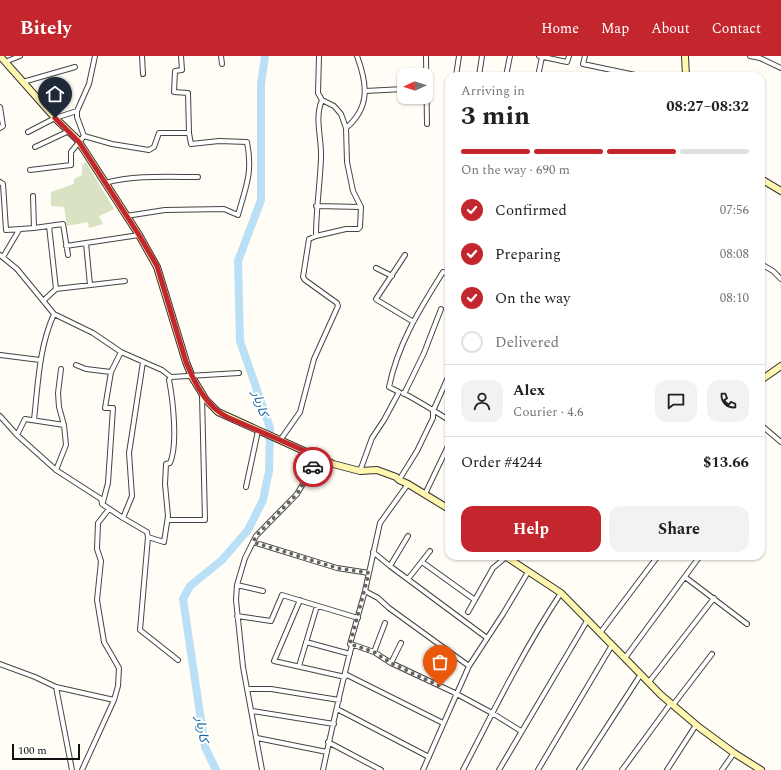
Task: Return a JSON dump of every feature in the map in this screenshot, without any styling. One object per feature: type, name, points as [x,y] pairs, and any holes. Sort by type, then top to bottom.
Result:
[{"type":"street","points":[[0,56],[55,118],[79,142],[104,183],[139,235],[157,266],[186,362],[192,377],[206,400],[218,412],[258,431],[280,439],[333,464],[360,471],[377,470],[396,477],[445,506]]},
{"type":"street","points":[[5,62],[20,56]]},
{"type":"street","points":[[84,136],[77,117],[77,111],[89,84],[95,56]]},
{"type":"street","points":[[142,56],[143,74]]},
{"type":"street","points":[[126,216],[165,210],[224,209],[238,214],[250,173],[250,159],[247,142],[219,141],[191,144],[189,133],[188,93],[174,92],[175,71],[182,70],[181,56]]},
{"type":"street","points":[[221,56],[222,64]]},
{"type":"street","points":[[280,439],[300,412],[314,359],[338,306],[337,303],[304,280],[303,276],[309,239],[346,229],[358,229],[360,227],[361,207],[353,191],[347,162],[346,128],[341,114],[334,106],[322,100],[318,93],[319,56]]},
{"type":"street","points":[[346,128],[362,109],[365,91],[363,73],[357,56]]},
{"type":"street","points":[[426,56],[426,68]]},
{"type":"street","points":[[457,72],[459,56]]},
{"type":"street","points":[[480,72],[482,56]]},
{"type":"street","points":[[507,72],[510,56]]},
{"type":"street","points":[[539,72],[541,56],[567,62],[569,56]]},
{"type":"street","points":[[585,56],[583,64],[621,72]]},
{"type":"street","points":[[685,56],[686,72]]},
{"type":"street","points":[[750,56],[760,58],[781,68]]},
{"type":"street","points":[[24,82],[75,67]]},
{"type":"street","points":[[365,91],[397,89]]},
{"type":"street","points":[[316,236],[316,206],[321,157],[318,130],[318,108],[322,100]]},
{"type":"street","points":[[426,104],[427,124]]},
{"type":"street","points":[[0,107],[3,126],[0,128]]},
{"type":"street","points":[[28,132],[55,118],[77,111]]},
{"type":"street","points":[[35,147],[68,131]]},
{"type":"street","points":[[84,136],[112,144],[149,150],[154,147],[159,133],[189,133]]},
{"type":"street","points":[[30,170],[71,165],[71,152],[84,136]]},
{"type":"street","points":[[104,183],[122,178],[198,177]]},
{"type":"street","points":[[765,181],[781,191]]},
{"type":"street","points":[[0,182],[3,184],[6,229],[18,230],[63,224],[68,255]]},
{"type":"street","points":[[32,196],[34,228]]},
{"type":"street","points":[[316,206],[361,207]]},
{"type":"street","points":[[49,226],[56,289]]},
{"type":"street","points":[[18,230],[2,256],[17,269],[54,314],[93,333],[122,352],[162,370],[171,377],[192,377],[239,373]]},
{"type":"street","points":[[66,246],[139,235]]},
{"type":"street","points":[[86,243],[90,285]]},
{"type":"street","points":[[405,255],[377,297],[377,300],[412,321]]},
{"type":"street","points":[[765,266],[773,271],[781,279]]},
{"type":"street","points":[[376,268],[392,276]]},
{"type":"street","points":[[445,273],[443,272],[412,321],[403,341],[390,387],[418,400],[445,418]]},
{"type":"street","points":[[43,301],[56,289],[125,281]]},
{"type":"street","points":[[404,394],[424,353],[441,309]]},
{"type":"street","points":[[34,420],[40,360],[47,329],[54,314]]},
{"type":"street","points":[[102,504],[108,483],[113,408],[105,408],[111,372],[122,352]]},
{"type":"street","points":[[0,355],[40,360]]},
{"type":"street","points":[[123,518],[132,496],[129,454],[143,362]]},
{"type":"street","points":[[76,364],[86,369],[111,372]]},
{"type":"street","points":[[765,377],[781,366]]},
{"type":"street","points":[[56,470],[66,445],[58,393],[61,369]]},
{"type":"street","points":[[148,537],[164,542],[164,533],[168,520],[166,464],[170,463],[173,458],[174,432],[174,406],[169,380],[171,377]]},
{"type":"street","points":[[399,480],[433,418],[433,411],[445,384]]},
{"type":"street","points":[[360,471],[372,438],[384,420],[399,392]]},
{"type":"street","points":[[168,520],[205,520],[202,394]]},
{"type":"street","points":[[0,416],[17,435],[56,470],[101,499],[102,504],[109,509],[147,532],[148,537],[140,630],[178,660]]},
{"type":"street","points":[[17,435],[25,419],[64,425]]},
{"type":"street","points":[[765,428],[781,442]]},
{"type":"street","points":[[246,487],[258,431]]},
{"type":"street","points":[[425,494],[445,452]]},
{"type":"street","points":[[262,770],[247,689],[237,616],[237,585],[245,558],[256,536],[297,494],[319,457]]},
{"type":"street","points":[[323,770],[328,742],[334,724],[352,645],[350,644],[365,590],[380,523],[408,484]]},
{"type":"street","points":[[82,770],[114,700],[118,686],[119,668],[104,642],[97,600],[101,561],[97,549],[98,524],[109,509]]},
{"type":"street","points":[[390,566],[408,536]]},
{"type":"street","points":[[253,542],[337,568],[369,573]]},
{"type":"street","points":[[408,579],[430,551]]},
{"type":"street","points":[[373,552],[487,638]]},
{"type":"street","points":[[468,612],[493,568],[502,560]]},
{"type":"street","points":[[512,560],[561,594],[586,621],[672,704],[734,753],[761,770]]},
{"type":"street","points":[[600,633],[655,560]]},
{"type":"street","points":[[625,658],[697,560]]},
{"type":"street","points":[[422,562],[475,600]]},
{"type":"street","points":[[423,770],[469,666],[528,572]]},
{"type":"street","points":[[685,577],[747,624]]},
{"type":"street","points":[[237,585],[263,591]]},
{"type":"street","points":[[365,590],[378,598],[389,608],[469,666]]},
{"type":"street","points":[[463,770],[537,629],[561,594]]},
{"type":"street","points":[[237,616],[271,621],[282,595],[358,618]]},
{"type":"street","points":[[649,682],[714,598]]},
{"type":"street","points":[[300,600],[274,661],[345,675],[443,724]]},
{"type":"street","points":[[299,666],[317,606]]},
{"type":"street","points":[[499,770],[586,621]]},
{"type":"street","points":[[374,652],[385,623]]},
{"type":"street","points":[[306,642],[350,654]]},
{"type":"street","points":[[391,663],[400,643]]},
{"type":"street","points":[[350,644],[374,652],[391,663],[447,689],[457,696],[492,713],[521,731]]},
{"type":"street","points":[[538,770],[612,645]]},
{"type":"street","points":[[622,770],[712,654]]},
{"type":"street","points":[[0,664],[35,677],[56,687],[114,700]]},
{"type":"street","points":[[579,770],[641,674]]},
{"type":"street","points":[[56,687],[72,770]]},
{"type":"street","points":[[247,689],[271,689],[339,700]]},
{"type":"street","points":[[337,709],[429,757]]},
{"type":"street","points":[[252,711],[334,724]]},
{"type":"street","points":[[666,770],[696,724]]},
{"type":"street","points":[[257,738],[327,752]]},
{"type":"street","points":[[328,742],[381,770]]},
{"type":"street","points":[[722,770],[734,753]]},
{"type":"green space","points":[[86,162],[114,209],[99,216],[103,224],[89,228],[88,222],[67,226],[64,207],[51,206],[51,192],[74,184],[74,179],[82,175],[82,165]]},
{"type":"waterway","name":"کاربار","points":[[216,770],[205,747],[183,599],[190,586],[222,560],[248,530],[263,500],[269,471],[270,428],[240,341],[238,261],[261,200],[261,84],[265,56]]},
{"type":"way so far","points":[[313,467],[297,494],[256,536],[253,542],[337,568],[369,573],[350,644],[374,652],[391,663],[440,686]]},
{"type":"route","points":[[55,118],[77,139],[139,235],[157,266],[186,362],[192,377],[206,400],[218,412],[227,417],[258,431],[281,439],[319,457],[313,467]]}]
